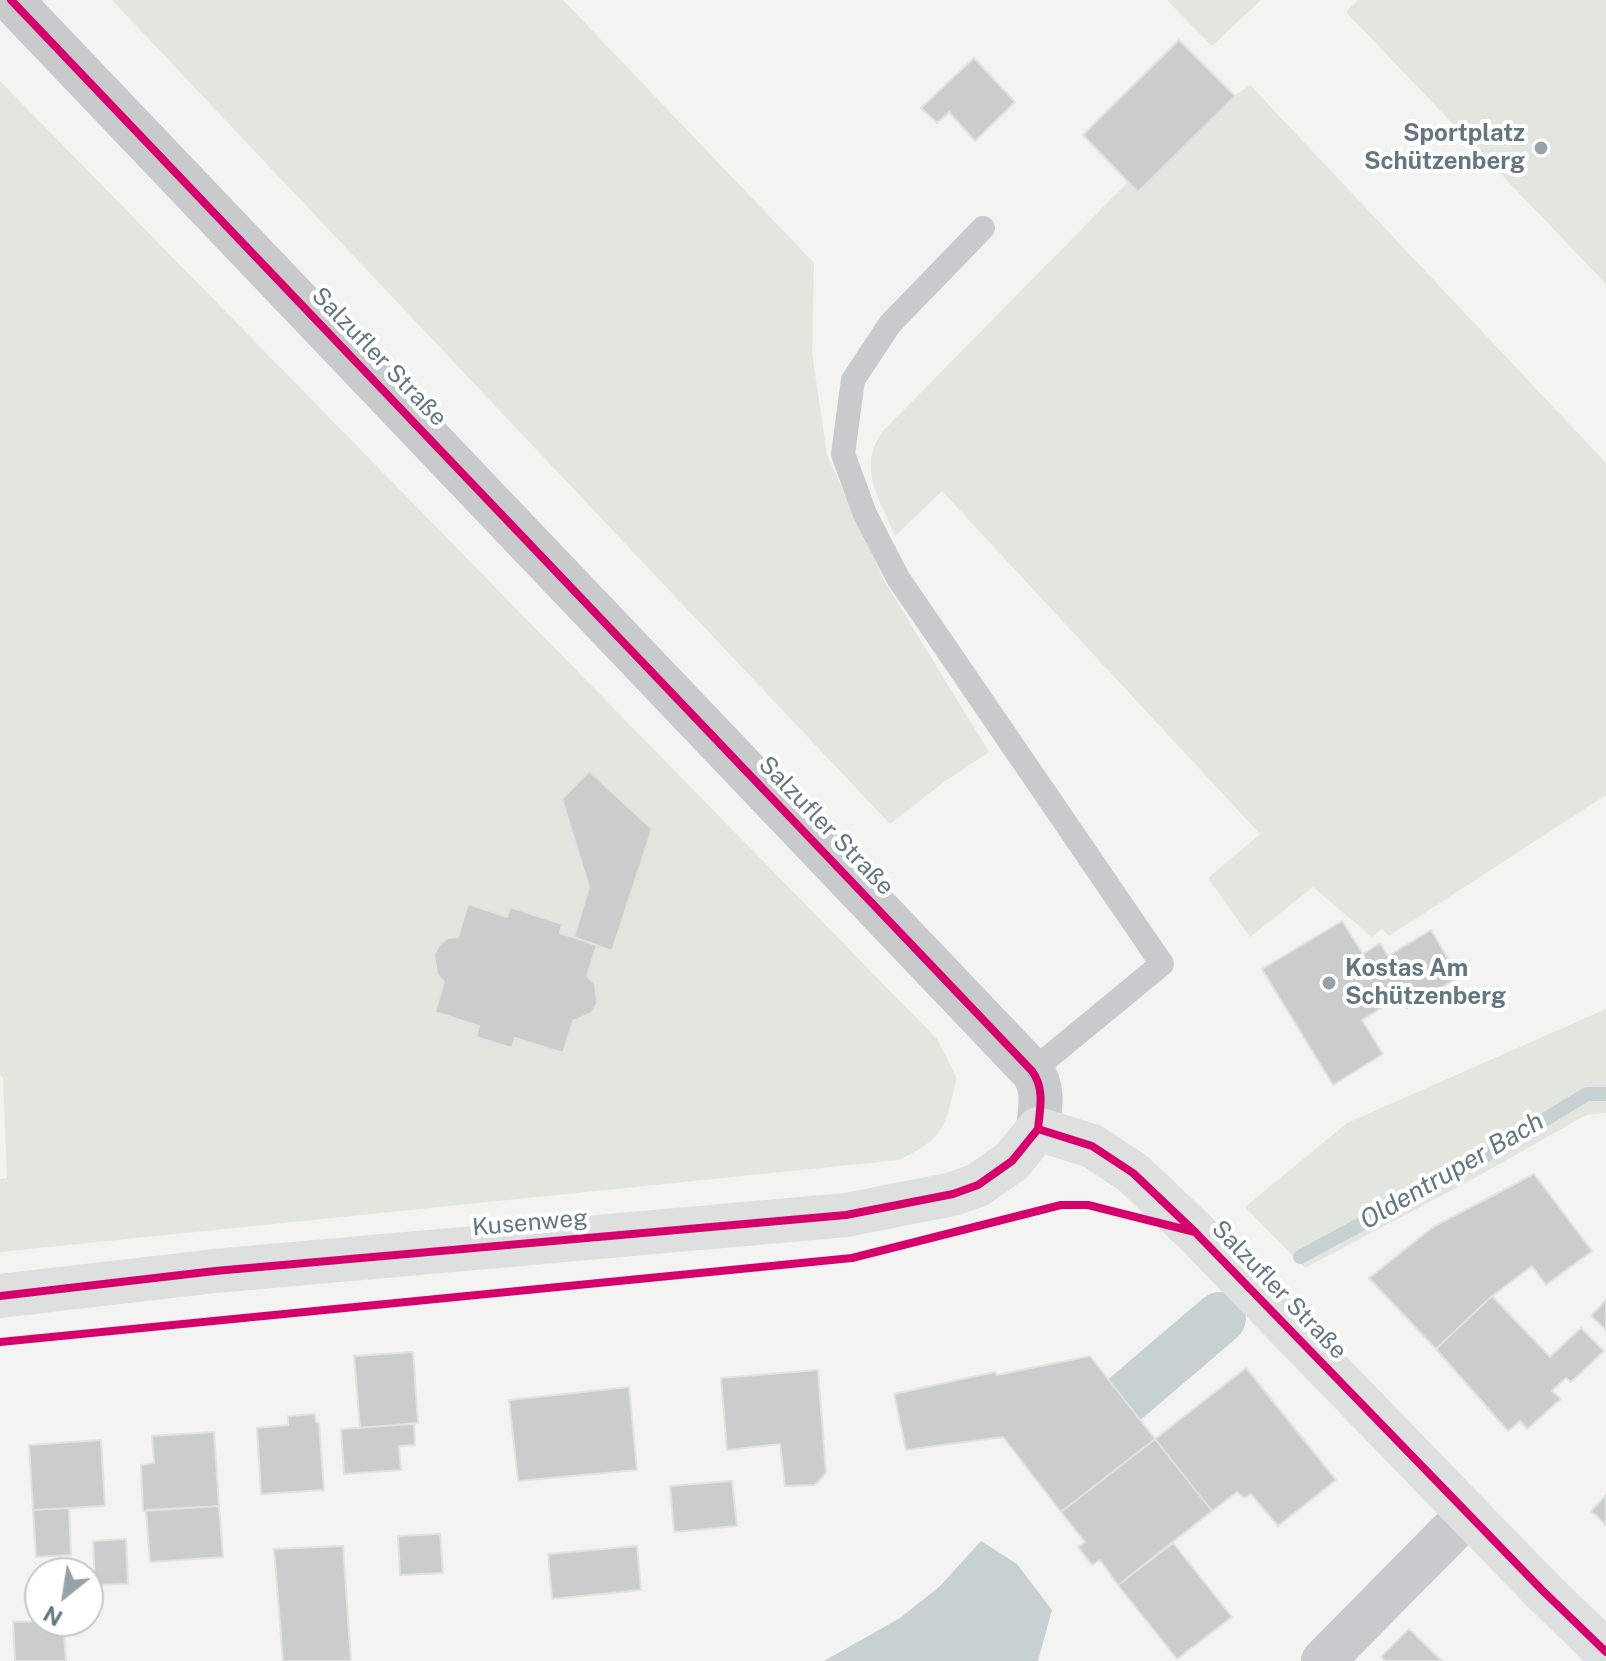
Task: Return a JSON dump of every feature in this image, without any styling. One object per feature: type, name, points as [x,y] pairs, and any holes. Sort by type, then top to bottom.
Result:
[{"type":"street","name":"Salzufler Straße","points":[[11,0],[1032,1071]]},
{"type":"street","points":[[1032,1071],[1042,1092],[1038,1129]]},
{"type":"street","name":"Salzufler Straße","points":[[1038,1129],[1092,1146],[1133,1173],[1195,1232],[1606,1652]]},
{"type":"street","name":"Kusenweg","points":[[0,1296],[215,1271],[846,1215],[953,1194],[978,1185],[1012,1161],[1038,1129]]},
{"type":"street","points":[[1323,1661],[1468,1514]]},
{"type":"lane","points":[[983,228],[890,324],[853,380],[843,454],[865,514],[898,578],[1162,964],[1032,1071]]},
{"type":"shaded area","points":[[112,0],[563,0],[814,263],[812,353],[827,455],[885,582],[989,752],[890,824]]},
{"type":"shaded area","points":[[1167,0],[1261,0],[1212,46]]},
{"type":"shaded area","name":"Sportplatz Schützenberg","points":[[1358,0],[1606,0],[1606,284],[1346,12]]},
{"type":"shaded area","points":[[0,81],[937,1039],[957,1078],[946,1119],[926,1145],[899,1160],[0,1252],[0,1179],[7,1178],[3,1078],[0,1075]]},
{"type":"shaded area","points":[[1250,85],[1606,463],[1606,795],[1389,936],[1382,929],[1372,937],[1313,887],[1250,937],[1208,878],[1260,834],[942,491],[895,536],[873,483],[871,457],[883,431],[1128,182],[1138,191],[1234,96]]},
{"type":"shaded area","points":[[1606,1009],[1606,1113],[1586,1115],[1305,1268],[1245,1207],[1347,1123]]},
{"type":"shaded area","points":[[981,1541],[1017,1564],[1052,1610],[1038,1661],[824,1661],[900,1618],[940,1586]]},
{"type":"building","points":[[1179,40],[1235,96],[1138,192],[1083,135]]},
{"type":"building","points":[[974,58],[1015,102],[975,141],[949,112],[937,123],[921,108]]},
{"type":"building","points":[[589,771],[652,829],[612,951],[574,937],[589,887],[562,799]]},
{"type":"building","points":[[468,904],[507,917],[510,907],[562,924],[560,933],[597,945],[587,976],[595,984],[597,1003],[592,1013],[573,1021],[563,1053],[515,1038],[512,1048],[476,1037],[479,1026],[435,1012],[444,982],[437,974],[434,954],[448,938],[458,937]]},
{"type":"building","points":[[1342,921],[1363,954],[1380,943],[1388,956],[1431,930],[1459,977],[1407,1008],[1400,996],[1362,1020],[1383,1054],[1333,1085],[1262,969]]},
{"type":"building","points":[[1534,1174],[1592,1251],[1546,1285],[1532,1266],[1492,1296],[1436,1349],[1369,1278],[1433,1227]]},
{"type":"building","points":[[1492,1296],[1550,1357],[1581,1328],[1604,1351],[1571,1382],[1566,1378],[1552,1391],[1561,1399],[1527,1429],[1520,1421],[1508,1431],[1436,1349]]},
{"type":"building","points":[[1606,1300],[1606,1330],[1591,1316]]},
{"type":"building","points":[[413,1352],[418,1423],[360,1428],[354,1356]]},
{"type":"building","points":[[1090,1356],[1155,1439],[1061,1512],[1003,1437],[906,1450],[894,1394]]},
{"type":"building","points":[[1246,1368],[1336,1480],[1278,1526],[1251,1494],[1244,1498],[1237,1492],[1212,1511],[1155,1439]]},
{"type":"building","points":[[818,1370],[826,1473],[815,1485],[785,1486],[780,1444],[727,1450],[721,1378]]},
{"type":"building","points":[[629,1387],[637,1470],[518,1481],[509,1400]]},
{"type":"building","points":[[315,1414],[319,1423],[324,1490],[261,1494],[257,1428],[288,1425],[288,1416]]},
{"type":"building","points":[[414,1424],[415,1445],[399,1446],[401,1470],[344,1474],[341,1429]]},
{"type":"building","points":[[214,1432],[219,1506],[143,1511],[141,1465],[154,1463],[152,1436]]},
{"type":"building","points":[[1155,1439],[1212,1511],[1118,1585],[1100,1560],[1092,1565],[1078,1547],[1085,1542],[1061,1512]]},
{"type":"building","points":[[101,1440],[105,1506],[33,1510],[29,1445]]},
{"type":"building","points":[[732,1481],[737,1526],[674,1532],[670,1486]]},
{"type":"building","points":[[1606,1495],[1606,1525],[1591,1511]]},
{"type":"building","points":[[219,1506],[223,1557],[150,1562],[146,1510]]},
{"type":"building","points":[[69,1508],[71,1555],[36,1557],[33,1510]]},
{"type":"building","points":[[440,1534],[443,1573],[400,1575],[398,1536]]},
{"type":"building","points":[[126,1539],[128,1584],[104,1585],[104,1557],[94,1557],[93,1541]]},
{"type":"building","points":[[1173,1543],[1232,1617],[1177,1659],[1118,1585]]},
{"type":"building","points":[[343,1546],[351,1661],[283,1661],[274,1549]]},
{"type":"building","points":[[637,1546],[641,1590],[552,1599],[548,1554]]},
{"type":"building","points":[[13,1622],[24,1622],[24,1637],[64,1637],[66,1661],[15,1661]]},
{"type":"building","points":[[1409,1629],[1442,1661],[1385,1661],[1381,1657]]},
{"type":"waterway","name":"Oldentruper Bach","points":[[1300,1257],[1465,1168],[1587,1094],[1606,1094]]},
{"type":"waterway","name":"Oldentruper Bach","points":[[1125,1399],[1220,1318]]},
{"type":"cycle path","points":[[11,0],[1032,1071],[1040,1092],[1038,1129]]},
{"type":"cycle path","points":[[1038,1129],[1092,1146],[1133,1173],[1195,1232],[1606,1652]]},
{"type":"cycle path","points":[[0,1296],[215,1271],[846,1215],[953,1194],[978,1185],[1012,1161],[1038,1129]]},
{"type":"cycle path","points":[[0,1342],[852,1258],[1061,1205],[1088,1205],[1195,1232]]},
{"type":"place","name":"Sportplatz Schützenberg","points":[[1541,148]]},
{"type":"place","name":"Kostas Am Schützenberg","points":[[1329,983]]}]
